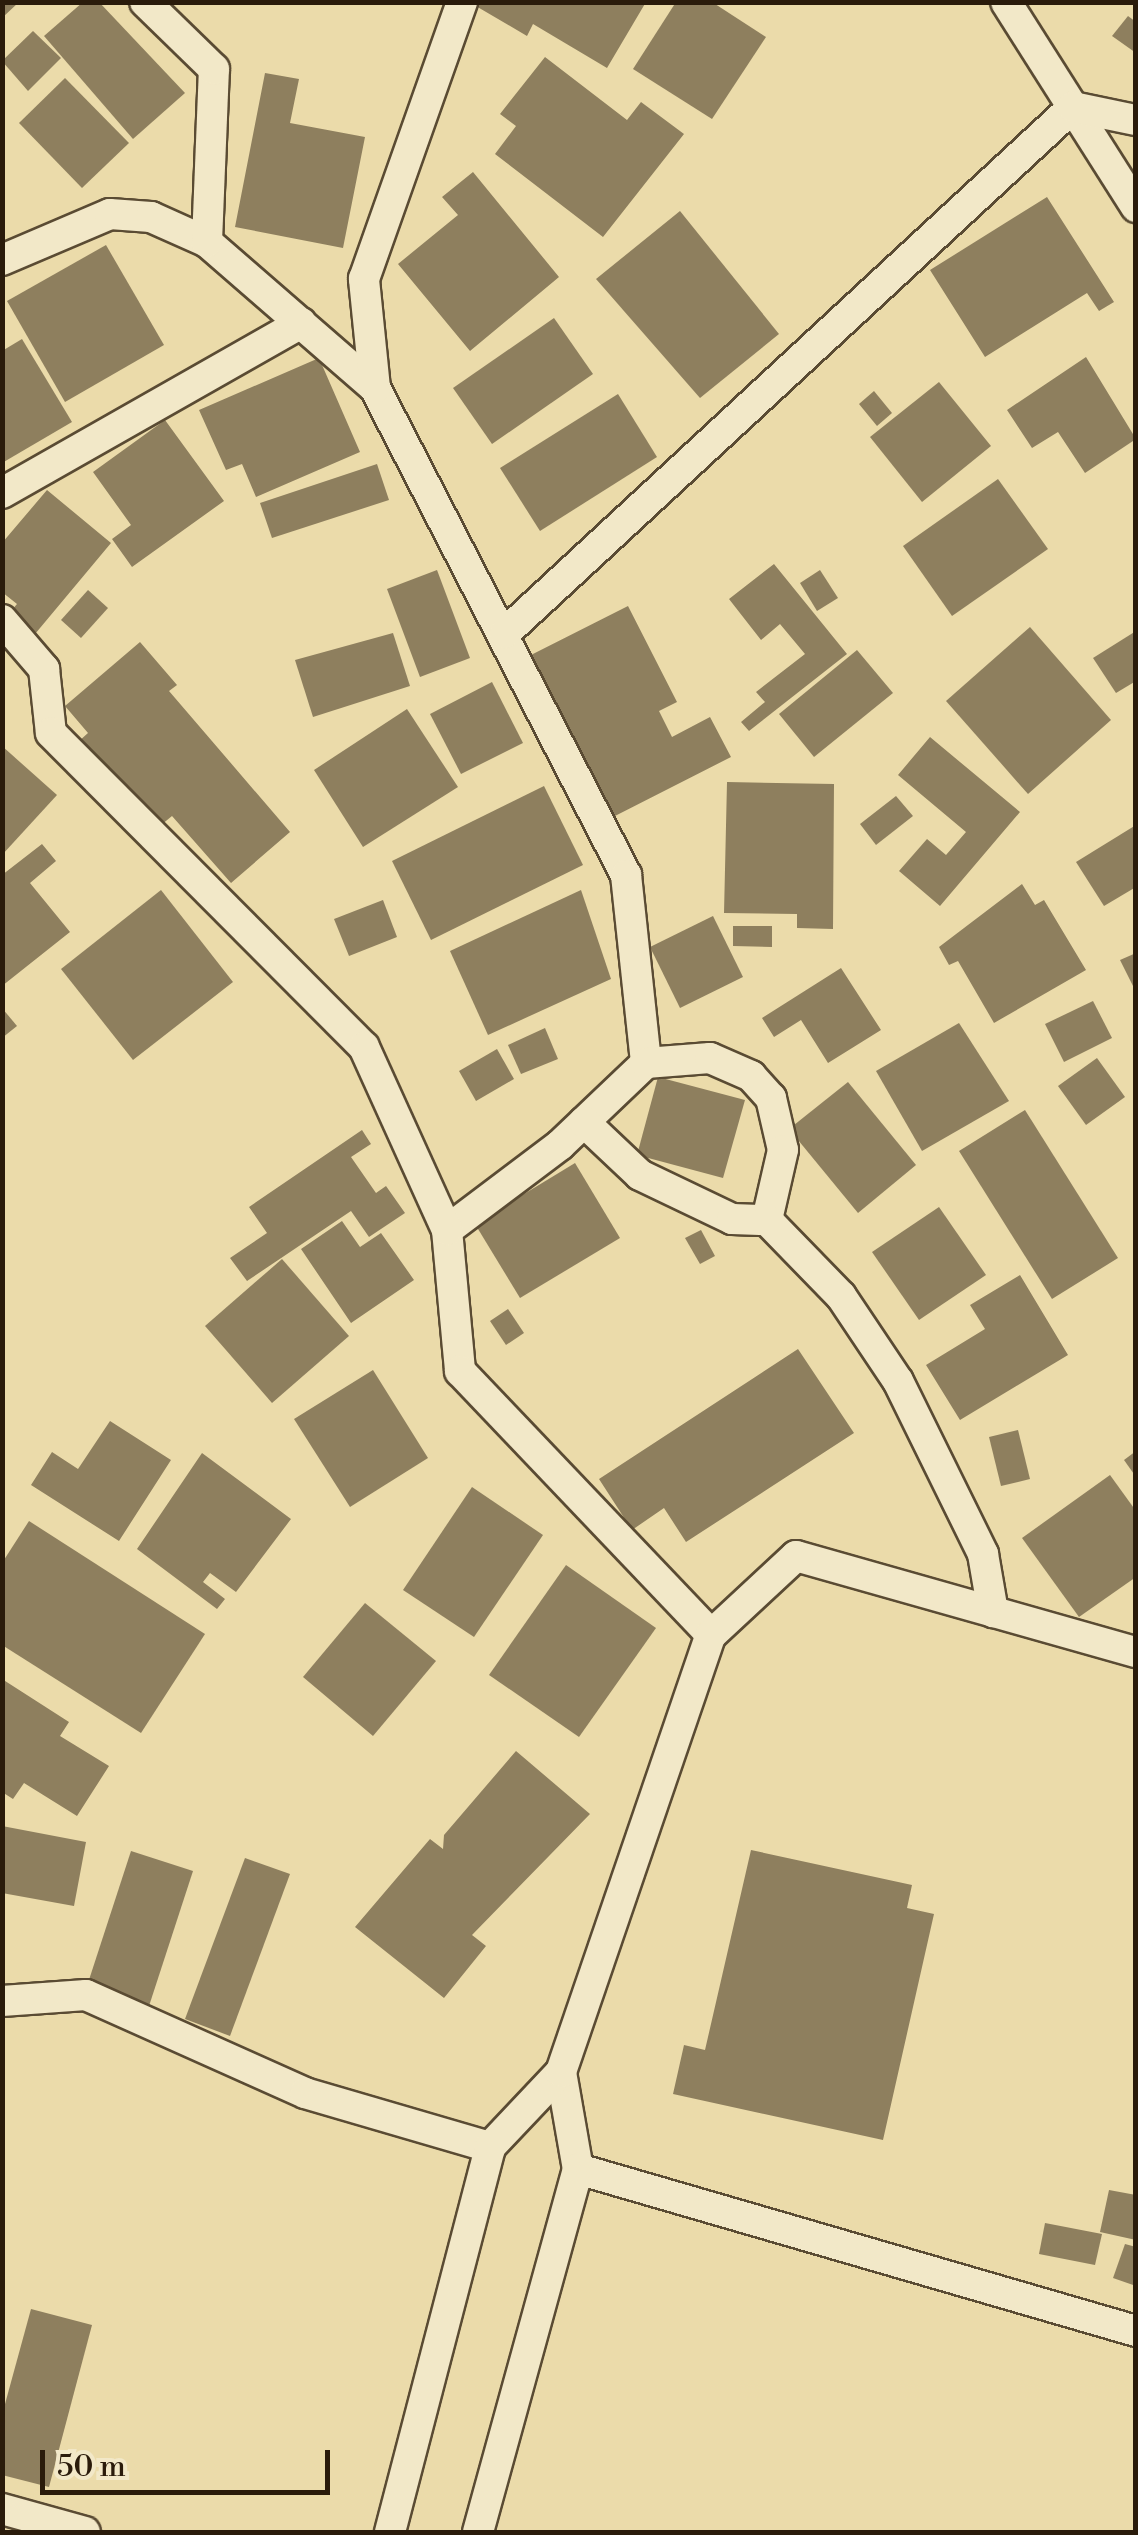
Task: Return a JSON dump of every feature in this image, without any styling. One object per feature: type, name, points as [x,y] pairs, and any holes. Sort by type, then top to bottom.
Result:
[{"type":"street","points":[[145,2],[214,69],[207,242]]},
{"type":"street","points":[[375,388],[364,279],[462,2]]},
{"type":"street","points":[[1006,2],[1136,207]]},
{"type":"street","points":[[504,633],[1072,107]]},
{"type":"street","points":[[1072,107],[1136,120]]},
{"type":"street","points":[[2,260],[110,214],[152,216],[207,242],[375,388],[626,876],[646,1062]]},
{"type":"street","points":[[2,493],[300,323]]},
{"type":"street","points":[[2,620],[44,669],[51,733],[364,1047],[447,1230],[460,1371],[710,1636]]},
{"type":"street","points":[[447,1230],[584,1122],[646,1062],[710,1058],[751,1076],[771,1098],[783,1150],[767,1220]]},
{"type":"street","points":[[584,1122],[640,1175],[732,1219],[767,1220],[841,1296],[898,1381],[983,1554],[993,1612]]},
{"type":"street","points":[[390,2532],[490,2148],[561,2072],[710,1636],[796,1556],[1136,1652]]},
{"type":"street","points":[[2,2002],[86,1995],[305,2093],[490,2148]]},
{"type":"street","points":[[478,2532],[578,2169],[561,2072]]},
{"type":"street","points":[[578,2169],[1136,2331]]},
{"type":"street","points":[[2,2509],[85,2532]]},
{"type":"building","points":[[2,2],[19,2],[2,18]]},
{"type":"building","points":[[83,2],[99,2],[185,93],[133,139],[44,36]]},
{"type":"building","points":[[469,2],[646,2],[607,68],[533,24],[527,36]]},
{"type":"building","points":[[676,2],[712,2],[766,37],[712,119],[633,69]]},
{"type":"building","points":[[1128,16],[1136,22],[1136,53],[1112,36]]},
{"type":"building","points":[[33,31],[61,58],[28,91],[2,61]]},
{"type":"building","points":[[545,57],[627,120],[641,102],[684,134],[603,237],[495,154],[516,126],[500,114]]},
{"type":"building","points":[[265,73],[299,79],[290,123],[365,137],[343,248],[235,227]]},
{"type":"building","points":[[65,78],[129,143],[82,188],[19,123]]},
{"type":"building","points":[[473,172],[559,277],[470,351],[398,264],[458,215],[442,197]]},
{"type":"building","points":[[1047,197],[1114,302],[1099,311],[1087,293],[985,357],[930,270]]},
{"type":"building","points":[[680,211],[779,334],[700,398],[596,279]]},
{"type":"building","points":[[106,245],[164,345],[65,402],[7,301]]},
{"type":"building","points":[[554,318],[593,374],[492,444],[453,388]]},
{"type":"building","points":[[22,339],[72,422],[2,463],[2,351]]},
{"type":"building","points":[[1086,357],[1136,439],[1085,473],[1058,432],[1032,448],[1007,410]]},
{"type":"building","points":[[319,358],[360,452],[256,497],[242,464],[226,470],[199,410]]},
{"type":"building","points":[[939,382],[991,446],[922,502],[870,437]]},
{"type":"building","points":[[874,391],[892,413],[877,426],[859,404]]},
{"type":"building","points":[[618,394],[657,457],[540,531],[500,468]]},
{"type":"building","points":[[165,420],[224,501],[132,567],[112,539],[131,525],[93,472]]},
{"type":"building","points":[[377,464],[389,500],[272,538],[260,503]]},
{"type":"building","points":[[998,479],[1048,549],[952,616],[903,546]]},
{"type":"building","points":[[47,490],[111,543],[30,640],[4,619],[17,604],[2,592],[2,543]]},
{"type":"building","points":[[774,564],[847,654],[749,731],[741,722],[765,702],[756,692],[805,654],[780,624],[761,640],[729,599]]},
{"type":"building","points":[[437,570],[470,658],[420,677],[387,589]]},
{"type":"building","points":[[820,570],[838,598],[817,611],[800,583]]},
{"type":"building","points":[[88,590],[108,608],[81,638],[61,620]]},
{"type":"building","points":[[628,606],[677,702],[659,711],[672,737],[710,717],[731,757],[613,817],[527,657]]},
{"type":"building","points":[[1030,627],[1111,720],[1028,794],[946,701]]},
{"type":"building","points":[[1136,631],[1136,681],[1116,693],[1093,658]]},
{"type":"building","points":[[393,633],[410,686],[313,717],[295,660]]},
{"type":"building","points":[[140,642],[177,685],[169,691],[290,832],[231,883],[172,816],[155,830],[78,742],[88,733],[65,706]]},
{"type":"building","points":[[857,650],[893,693],[814,757],[779,714]]},
{"type":"building","points":[[492,682],[523,743],[461,774],[430,714]]},
{"type":"building","points":[[407,709],[458,787],[363,847],[314,770]]},
{"type":"building","points":[[930,737],[1020,812],[940,906],[899,871],[927,839],[946,855],[966,832],[898,775]]},
{"type":"building","points":[[2,746],[57,795],[2,855]]},
{"type":"building","points":[[727,782],[834,784],[833,929],[797,928],[797,914],[724,913]]},
{"type":"building","points":[[544,786],[583,865],[431,940],[392,861]]},
{"type":"building","points":[[896,796],[913,816],[876,845],[860,824]]},
{"type":"building","points":[[1136,825],[1136,887],[1104,906],[1076,862]]},
{"type":"building","points":[[42,844],[56,861],[30,883],[70,932],[2,986],[2,875]]},
{"type":"building","points":[[1022,884],[1035,905],[1044,900],[1086,970],[994,1023],[958,961],[949,965],[939,947]]},
{"type":"building","points":[[161,890],[233,982],[133,1060],[61,969]]},
{"type":"building","points":[[581,890],[611,979],[488,1035],[450,951]]},
{"type":"building","points":[[383,900],[397,937],[349,956],[334,919]]},
{"type":"building","points":[[713,916],[743,977],[680,1008],[650,947]]},
{"type":"building","points":[[733,926],[772,926],[772,947],[733,946]]},
{"type":"building","points":[[1136,953],[1136,992],[1120,960]]},
{"type":"building","points":[[841,968],[881,1030],[828,1063],[801,1020],[774,1037],[762,1018]]},
{"type":"building","points":[[1093,1001],[1112,1038],[1064,1062],[1045,1024]]},
{"type":"building","points":[[2,1008],[17,1026],[2,1038]]},
{"type":"building","points":[[959,1023],[1009,1101],[922,1151],[876,1071]]},
{"type":"building","points":[[545,1028],[558,1059],[521,1074],[508,1045]]},
{"type":"building","points":[[497,1049],[514,1079],[476,1101],[459,1071]]},
{"type":"building","points":[[1097,1058],[1125,1097],[1086,1125],[1058,1086]]},
{"type":"building","points":[[658,1077],[745,1100],[723,1178],[637,1155]]},
{"type":"building","points":[[848,1082],[916,1165],[858,1213],[789,1129]]},
{"type":"building","points":[[1025,1110],[1118,1258],[1052,1299],[959,1151]]},
{"type":"building","points":[[362,1130],[371,1144],[351,1157],[376,1193],[386,1186],[405,1213],[369,1237],[351,1211],[247,1281],[230,1258],[267,1233],[249,1207]]},
{"type":"building","points":[[575,1163],[620,1238],[520,1298],[475,1224]]},
{"type":"building","points":[[939,1207],[986,1275],[919,1320],[872,1252]]},
{"type":"building","points":[[342,1221],[360,1247],[381,1233],[414,1280],[351,1323],[301,1249]]},
{"type":"building","points":[[701,1230],[715,1256],[700,1264],[685,1238]]},
{"type":"building","points":[[282,1259],[349,1336],[272,1403],[205,1326]]},
{"type":"building","points":[[1020,1275],[1068,1355],[960,1420],[926,1365],[985,1329],[970,1305]]},
{"type":"building","points":[[508,1309],[524,1333],[506,1345],[490,1321]]},
{"type":"building","points":[[798,1349],[854,1433],[686,1542],[664,1508],[632,1530],[599,1479]]},
{"type":"building","points":[[373,1370],[428,1458],[350,1507],[294,1419]]},
{"type":"building","points":[[110,1421],[171,1460],[119,1541],[31,1485],[52,1452],[78,1469]]},
{"type":"building","points":[[1018,1430],[1030,1479],[1001,1486],[989,1437]]},
{"type":"building","points":[[1136,1451],[1136,1477],[1124,1460]]},
{"type":"building","points":[[202,1453],[291,1519],[236,1592],[210,1573],[203,1582],[225,1599],[217,1609],[137,1549]]},
{"type":"building","points":[[1110,1475],[1136,1511],[1136,1577],[1079,1617],[1022,1538]]},
{"type":"building","points":[[472,1487],[543,1535],[474,1637],[403,1590]]},
{"type":"building","points":[[29,1521],[205,1634],[141,1733],[2,1645],[2,1563]]},
{"type":"building","points":[[566,1565],[656,1628],[579,1737],[489,1675]]},
{"type":"building","points":[[365,1603],[436,1661],[373,1736],[303,1677]]},
{"type":"building","points":[[2,1679],[69,1722],[60,1736],[109,1766],[77,1816],[24,1783],[13,1799],[2,1792]]},
{"type":"building","points":[[516,1751],[590,1814],[472,1935],[486,1946],[444,1998],[355,1927],[430,1839],[443,1849],[444,1835]]},
{"type":"building","points":[[2,1826],[86,1842],[74,1906],[2,1893]]},
{"type":"building","points":[[751,1850],[912,1885],[907,1908],[934,1914],[883,2140],[673,2094],[684,2045],[705,2050]]},
{"type":"building","points":[[131,1851],[193,1871],[149,2006],[87,1986]]},
{"type":"building","points":[[245,1858],[290,1874],[230,2036],[185,2019]]},
{"type":"building","points":[[1109,2190],[1136,2195],[1136,2240],[1100,2232]]},
{"type":"building","points":[[1045,2223],[1102,2234],[1095,2265],[1039,2254]]},
{"type":"building","points":[[1125,2244],[1136,2247],[1136,2286],[1113,2278]]},
{"type":"building","points":[[31,2309],[92,2325],[49,2487],[2,2475],[2,2415]]}]
